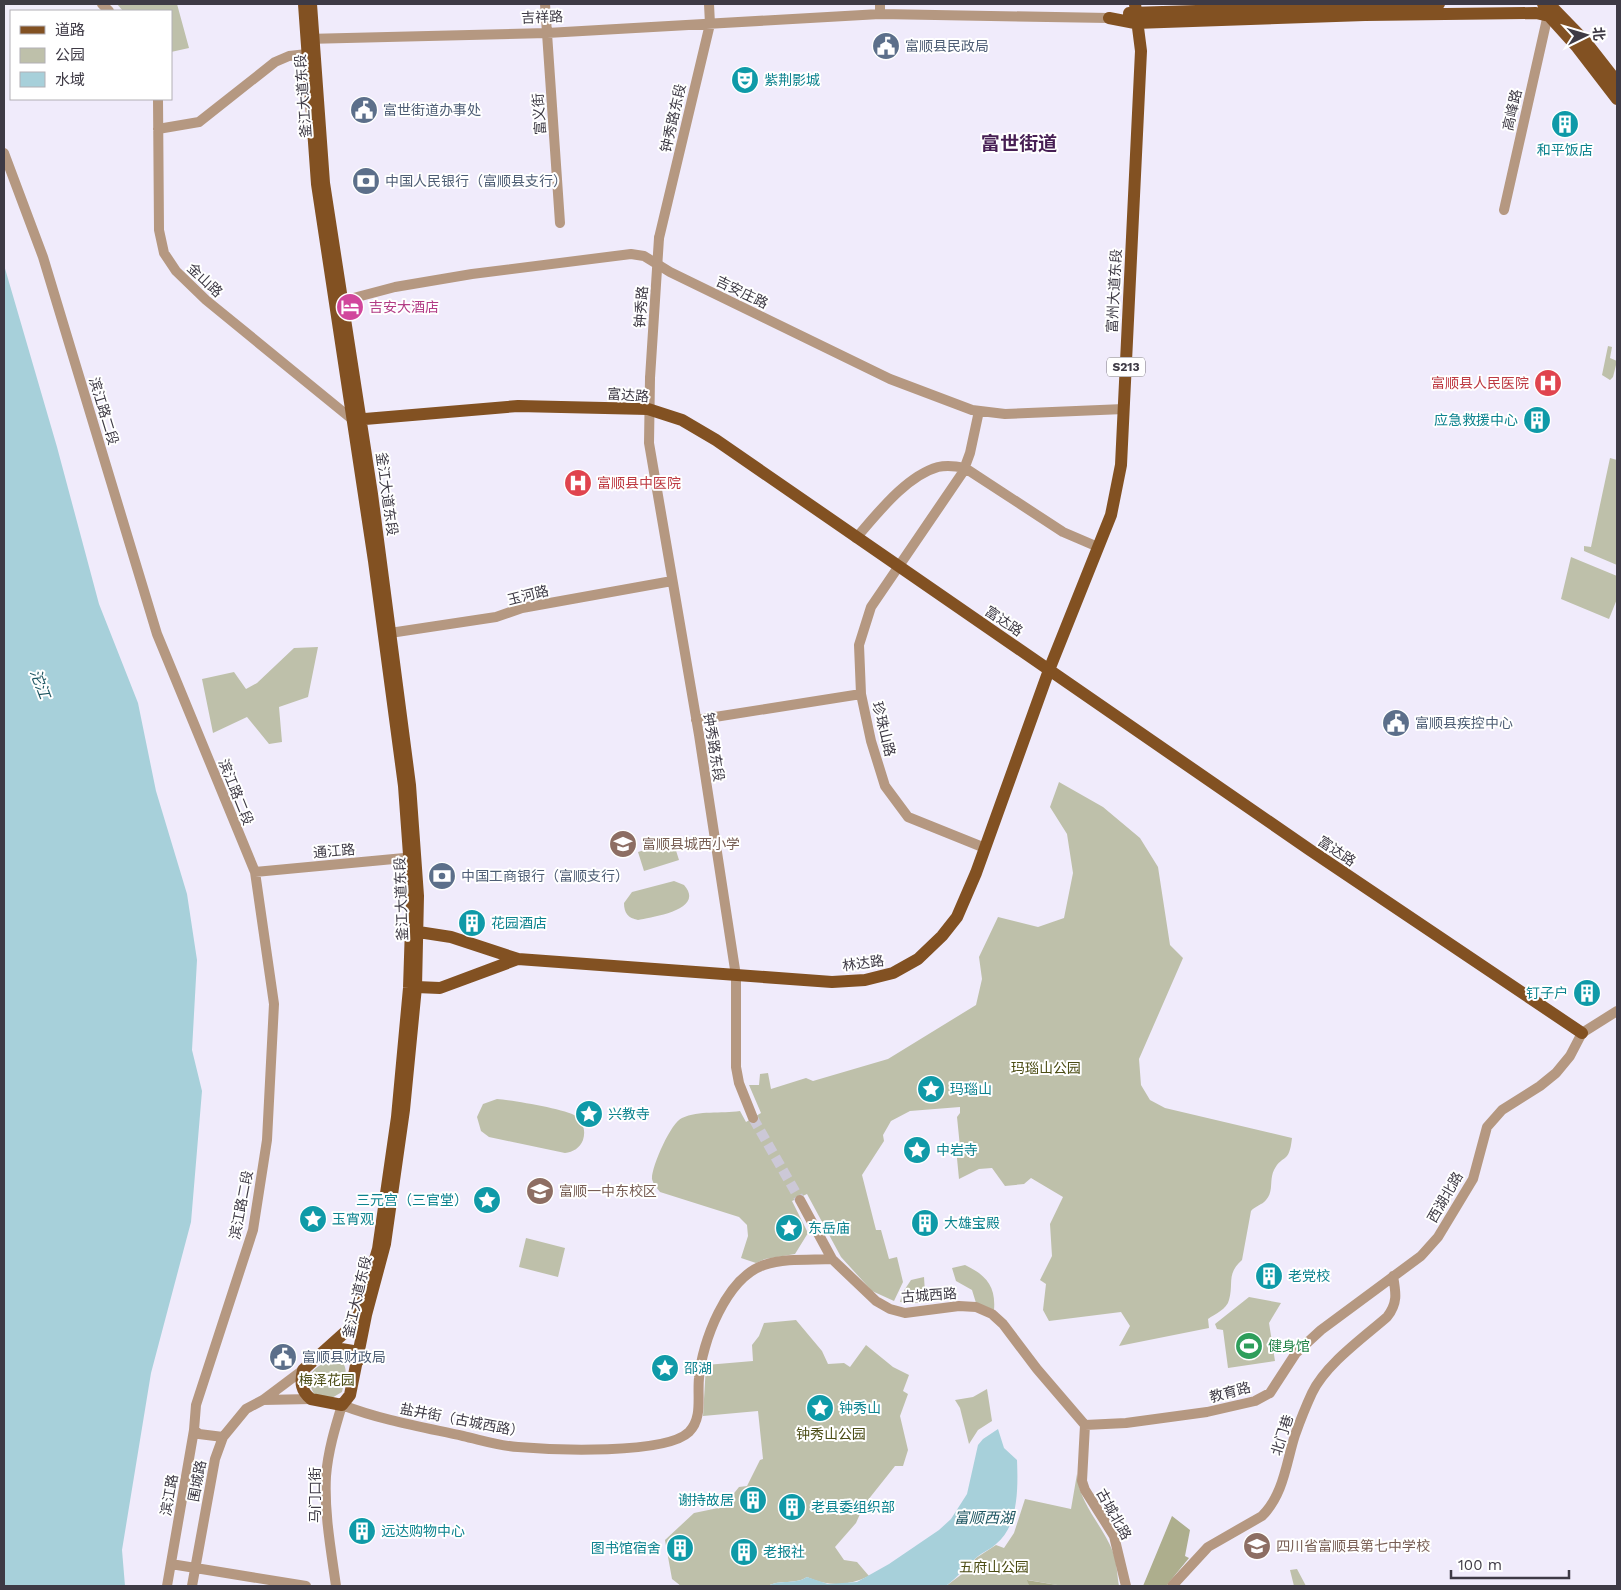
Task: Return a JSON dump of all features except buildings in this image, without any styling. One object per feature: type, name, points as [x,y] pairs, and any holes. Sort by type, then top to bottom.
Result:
[{"type":"main road","name":"釜江大道东段","points":[[304,4],[324,183],[342,301],[412,858]]},
{"type":"main road","name":"釜江大道东段","points":[[311,4],[306,54],[317,184],[357,420],[390,633],[410,785],[415,932],[416,987],[404,1110],[384,1244],[366,1315],[350,1395],[342,1405]]},
{"type":"main road","name":"吉祥路","points":[[1109,18],[1149,12],[1439,4]]},
{"type":"main road","name":"吉祥路","points":[[1149,12],[1397,15],[1536,13],[1548,7]]},
{"type":"main road","points":[[1548,7],[1585,41],[1617,82]]},
{"type":"main road","points":[[1548,7],[1617,99]]},
{"type":"main road","name":"S213","points":[[1141,50],[1149,12]]},
{"type":"main road","name":"S213","points":[[1135,13],[1141,50]]},
{"type":"main road","name":"富州大道东段","points":[[1049,670],[1110,515],[1121,465],[1141,50]]},
{"type":"main road","name":"富达路","points":[[357,420],[518,406],[648,409],[682,420],[716,440],[1310,850],[1582,1033]]},
{"type":"main road","name":"林达路","points":[[518,959],[832,982],[865,980],[893,973],[918,959],[942,936],[957,917],[985,848],[1049,670]]},
{"type":"main road","name":"釜江大道东段","points":[[303,1370],[347,1331],[359,1314],[378,1249],[397,1116],[415,932]]},
{"type":"main road","points":[[415,932],[450,937],[518,959]]},
{"type":"main road","points":[[416,987],[440,988],[518,959]]},
{"type":"main road","points":[[322,1354],[348,1349],[353,1351],[358,1361]]},
{"type":"main road","points":[[303,1370],[302,1389],[311,1400],[342,1405]]},
{"type":"street","name":"富义街","points":[[545,4],[560,223]]},
{"type":"street","name":"钟秀路东段","points":[[659,238],[710,24],[709,4]]},
{"type":"street","name":"高峰路","points":[[1504,210],[1548,7]]},
{"type":"street","name":"吉祥路","points":[[309,39],[547,33],[710,24],[880,9],[1109,18]]},
{"type":"street","points":[[158,129],[199,122],[276,62],[289,56],[306,54]]},
{"type":"street","name":"金山路","points":[[158,100],[159,230],[164,253],[176,271],[206,300],[357,420]]},
{"type":"street","name":"滨江路二段","points":[[4,153],[43,257],[157,634],[254,872],[274,1004],[267,1140],[253,1230],[196,1405],[194,1430]]},
{"type":"street","name":"钟秀路","points":[[650,378],[659,238]]},
{"type":"street","name":"吉安庄路","points":[[342,301],[395,286],[472,274],[631,254],[638,255],[890,379],[979,411],[1005,414],[1124,409]]},
{"type":"street","name":"钟秀路东段","points":[[650,378],[648,409],[649,443],[696,720],[736,976],[736,1066],[739,1083],[754,1118]]},
{"type":"street","points":[[965,468],[979,411]]},
{"type":"street","points":[[856,538],[885,505],[914,479],[937,467],[965,468],[1063,532],[1098,547]]},
{"type":"street","name":"珍珠山路","points":[[965,468],[871,607],[859,645],[861,694],[871,740],[885,786],[908,817],[985,848]]},
{"type":"street","name":"玉河路","points":[[390,633],[496,617],[522,608],[672,581]]},
{"type":"street","points":[[696,720],[861,694]]},
{"type":"street","name":"通江路","points":[[254,872],[412,858]]},
{"type":"street","points":[[1582,1033],[1617,1012]]},
{"type":"street","name":"西湖北路","points":[[1394,1276],[1421,1256],[1438,1237],[1473,1179],[1487,1127],[1502,1110],[1540,1086],[1556,1073],[1570,1056],[1582,1033]]},
{"type":"street","name":"古城西路","points":[[800,1200],[832,1258],[876,1301],[890,1309],[905,1313],[959,1306],[976,1307],[992,1314],[1003,1324],[1037,1368],[1086,1425]]},
{"type":"street","name":"盐井街（古城西路）","points":[[342,1405],[407,1424],[517,1447],[638,1449],[671,1442],[688,1433],[696,1423],[703,1352],[712,1327],[735,1288],[763,1266],[779,1262],[832,1258]]},
{"type":"street","name":"教育路","points":[[1086,1425],[1172,1418],[1255,1401],[1270,1393],[1296,1353],[1321,1330],[1394,1276]]},
{"type":"street","name":"北门巷","points":[[1172,1586],[1208,1547],[1269,1510],[1282,1485],[1295,1435],[1313,1391],[1328,1370],[1387,1317],[1394,1308],[1397,1296],[1394,1276]]},
{"type":"street","name":"围城路","points":[[192,1586],[215,1459],[223,1437],[246,1409],[263,1400],[303,1370]]},
{"type":"street","points":[[263,1400],[311,1400]]},
{"type":"street","name":"马门口街","points":[[336,1586],[327,1513],[326,1476],[331,1443],[342,1405]]},
{"type":"street","name":"古城北路","points":[[1086,1425],[1082,1481],[1085,1490],[1114,1536],[1126,1586]]},
{"type":"street","points":[[194,1430],[199,1434],[223,1437]]},
{"type":"street","name":"滨江路","points":[[167,1586],[194,1430]]},
{"type":"street","points":[[171,1564],[306,1586]]},
{"type":"green space","points":[[117,4],[177,4],[189,48],[172,52],[172,10],[122,10]]},
{"type":"green space","points":[[1608,346],[1612,347],[1610,358],[1617,361],[1613,377],[1610,380],[1602,375]]},
{"type":"green space","points":[[1610,458],[1617,460],[1617,565],[1584,551],[1584,546],[1591,547]]},
{"type":"green space","points":[[1571,557],[1617,576],[1617,599],[1609,619],[1561,599]]},
{"type":"green space","points":[[318,647],[308,697],[279,707],[282,742],[269,744],[247,717],[213,733],[202,679],[234,672],[246,689],[257,683],[294,648]]},
{"type":"green space","name":"玛瑙山公园","points":[[1059,782],[1103,807],[1140,838],[1158,867],[1170,945],[1183,958],[1139,1059],[1141,1085],[1150,1100],[1165,1108],[1292,1138],[1287,1156],[1274,1170],[1268,1197],[1251,1211],[1242,1260],[1232,1274],[1230,1294],[1226,1306],[1208,1319],[1209,1328],[1119,1346],[1130,1326],[1121,1312],[1049,1321],[1043,1310],[1046,1284],[1040,1280],[1052,1256],[1050,1224],[1063,1197],[1031,1178],[1024,1184],[1005,1186],[992,1168],[979,1169],[959,1179],[956,1148],[960,1147],[957,1117],[960,1113],[960,1107],[910,1111],[891,1121],[883,1135],[884,1141],[862,1175],[876,1230],[881,1230],[889,1259],[897,1257],[903,1282],[894,1301],[872,1291],[841,1257],[807,1194],[792,1201],[808,1233],[795,1254],[765,1259],[756,1263],[741,1258],[748,1236],[747,1225],[739,1217],[660,1192],[653,1183],[655,1165],[667,1136],[678,1121],[689,1116],[703,1113],[740,1111],[746,1122],[761,1113],[749,1085],[759,1085],[760,1074],[768,1073],[771,1089],[806,1078],[813,1081],[888,1059],[976,1005],[982,979],[979,957],[998,917],[1038,927],[1064,918],[1073,873],[1067,834],[1050,807]]},
{"type":"green space","points":[[673,841],[679,860],[644,871],[638,852]]},
{"type":"green space","points":[[674,881],[684,885],[689,894],[688,901],[683,906],[665,914],[638,920],[627,914],[624,903],[632,892]]},
{"type":"green space","points":[[497,1099],[550,1108],[576,1116],[582,1123],[584,1130],[582,1143],[571,1152],[565,1153],[489,1137],[481,1131],[477,1117],[483,1104]]},
{"type":"green space","points":[[526,1238],[565,1248],[558,1277],[519,1267]]},
{"type":"green space","points":[[965,1265],[979,1273],[988,1282],[993,1294],[994,1310],[976,1303],[972,1290],[956,1281],[952,1268]]},
{"type":"green space","points":[[924,1277],[925,1293],[918,1303],[900,1302],[903,1292],[911,1280]]},
{"type":"green space","points":[[1249,1297],[1281,1303],[1269,1323],[1275,1361],[1228,1368],[1223,1330],[1217,1329],[1215,1324]]},
{"type":"green space","name":"钟秀山公园","points":[[796,1320],[822,1351],[828,1364],[844,1363],[850,1367],[866,1345],[893,1367],[909,1375],[903,1391],[908,1394],[900,1416],[908,1450],[903,1466],[895,1466],[864,1505],[856,1523],[835,1547],[844,1560],[857,1562],[869,1576],[854,1582],[838,1584],[830,1584],[807,1577],[798,1581],[768,1586],[681,1586],[672,1579],[665,1540],[694,1513],[723,1507],[739,1487],[747,1486],[760,1460],[763,1459],[758,1411],[703,1416],[706,1365],[753,1361],[752,1345],[759,1336],[764,1323]]},
{"type":"green space","name":"梅泽花园","points":[[338,1359],[346,1369],[342,1392],[330,1399],[314,1394],[310,1380],[311,1374],[319,1366]]},
{"type":"green space","points":[[987,1389],[992,1421],[978,1430],[969,1444],[960,1408],[955,1400],[973,1397]]},
{"type":"green space","name":"五府山公园","points":[[1077,1474],[1086,1504],[1113,1552],[1119,1586],[1063,1586],[1028,1580],[1029,1586],[946,1586],[962,1574],[976,1558],[996,1545],[1004,1548],[1014,1533],[1025,1499],[1071,1509]]},
{"type":"green space","points":[[1172,1516],[1190,1530],[1185,1556],[1189,1558],[1166,1586],[1143,1586]]},
{"type":"green space","points":[[1297,1569],[1306,1586],[1294,1586],[1290,1570]]},
{"type":"green space","points":[[1027,1580],[1063,1586],[1029,1586]]},
{"type":"water","name":"沱江","points":[[4,265],[57,447],[99,604],[138,703],[156,791],[187,894],[197,960],[192,1050],[202,1091],[191,1222],[151,1373],[122,1550],[125,1586],[4,1586]]},
{"type":"water","name":"富顺西湖","points":[[998,1429],[1004,1448],[1017,1460],[1017,1493],[1013,1516],[1004,1536],[994,1546],[977,1557],[946,1586],[768,1586],[798,1581],[807,1577],[828,1584],[857,1582],[889,1564],[939,1530],[951,1519],[967,1494],[978,1445],[983,1439]]},
{"type":"tunnel","points":[[753,1118],[800,1200]]},
{"type":"place","name":"富顺县民政局","points":[[886,46]]},
{"type":"place","name":"紫荆影城","points":[[745,80]]},
{"type":"place","name":"富世街道办事处","points":[[364,110]]},
{"type":"place","name":"和平饭店","points":[[1565,124]]},
{"type":"place","name":"中国人民银行（富顺县支行）","points":[[366,181]]},
{"type":"place","name":"吉安大酒店","points":[[350,307]]},
{"type":"place","name":"富顺县人民医院","points":[[1548,383]]},
{"type":"place","name":"应急救援中心","points":[[1537,420]]},
{"type":"place","name":"富顺县中医院","points":[[578,483]]},
{"type":"place","name":"富顺县疾控中心","points":[[1396,723]]},
{"type":"place","name":"富顺县城西小学","points":[[623,844]]},
{"type":"place","name":"中国工商银行（富顺支行）","points":[[442,876]]},
{"type":"place","name":"花园酒店","points":[[472,923]]},
{"type":"place","name":"钉子户","points":[[1587,993]]},
{"type":"place","name":"玛瑙山","points":[[931,1089]]},
{"type":"place","name":"兴教寺","points":[[589,1114]]},
{"type":"place","name":"中岩寺","points":[[917,1150]]},
{"type":"place","name":"富顺一中东校区","points":[[540,1191]]},
{"type":"place","name":"三元宫（三官堂）","points":[[487,1200]]},
{"type":"place","name":"玉宵观","points":[[313,1219]]},
{"type":"place","name":"大雄宝殿","points":[[925,1223]]},
{"type":"place","name":"东岳庙","points":[[789,1228]]},
{"type":"place","name":"老党校","points":[[1269,1276]]},
{"type":"place","name":"健身馆","points":[[1249,1346]]},
{"type":"place","name":"富顺县财政局","points":[[283,1357]]},
{"type":"place","name":"邵湖","points":[[665,1368]]},
{"type":"place","name":"钟秀山","points":[[820,1408]]},
{"type":"place","name":"谢持故居","points":[[753,1500]]},
{"type":"place","name":"老县委组织部","points":[[792,1507]]},
{"type":"place","name":"远达购物中心","points":[[362,1531]]},
{"type":"place","name":"四川省富顺县第七中学校","points":[[1257,1546]]},
{"type":"place","name":"图书馆宿舍","points":[[680,1548]]},
{"type":"place","name":"老报社","points":[[744,1552]]},
{"type":"district","name":"富世街道","points":[[1019,143]]}]
